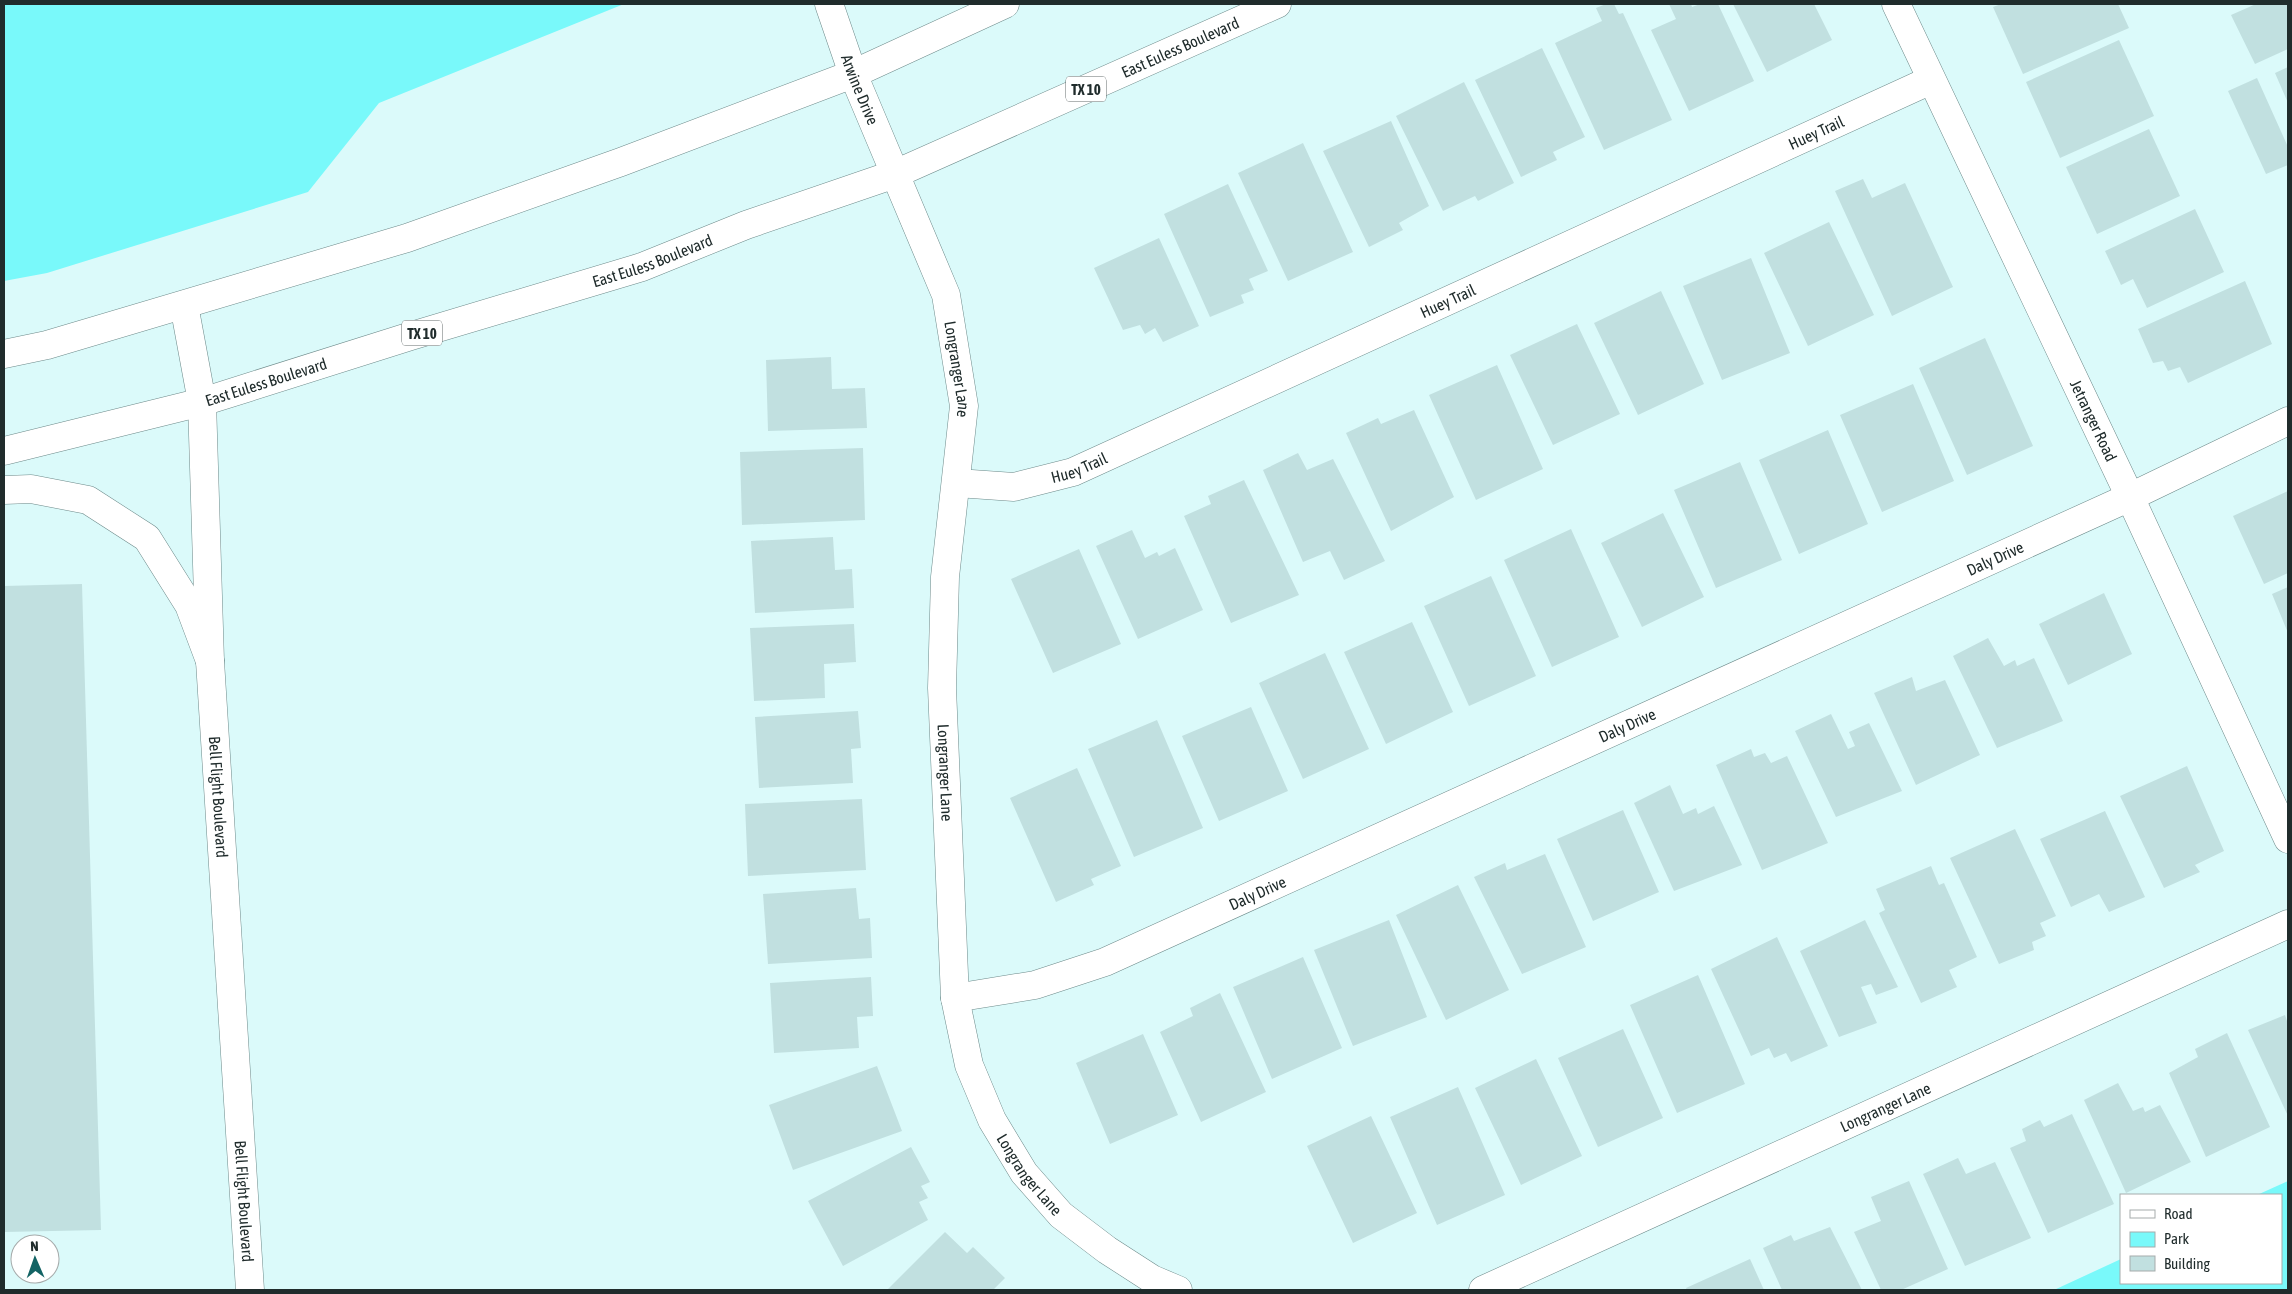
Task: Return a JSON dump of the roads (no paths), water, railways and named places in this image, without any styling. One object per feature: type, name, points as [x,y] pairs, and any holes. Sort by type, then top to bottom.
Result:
[{"type":"street","name":"Arwine Drive","points":[[829,4],[853,74],[895,174]]},
{"type":"street","points":[[4,354],[47,345],[407,238],[621,162],[853,74],[1006,4]]},
{"type":"street","name":"East Euless Boulevard","points":[[4,451],[202,402],[411,336],[642,267],[746,225],[895,174],[1277,4]]},
{"type":"street","name":"Jetranger Road","points":[[1896,4],[2130,496],[2288,839]]},
{"type":"street","name":"Huey Trail","points":[[957,483],[1014,487],[1073,472],[1931,80]]},
{"type":"street","name":"Longranger Lane","points":[[895,174],[946,295],[964,406],[957,483],[945,577],[942,688],[955,998],[969,1065],[992,1120],[1024,1173],[1061,1215],[1115,1255],[1152,1279],[1178,1290]]},
{"type":"street","name":"Bell Flight Boulevard","points":[[184,304],[202,402],[210,661],[250,1290]]},
{"type":"street","name":"Daly Drive","points":[[955,998],[1034,985],[1105,962],[2130,496],[2288,421]]},
{"type":"street","points":[[4,490],[31,489],[88,500],[147,538],[188,605],[210,661]]},
{"type":"street","name":"Longranger Lane","points":[[1483,1290],[2288,924]]}]
